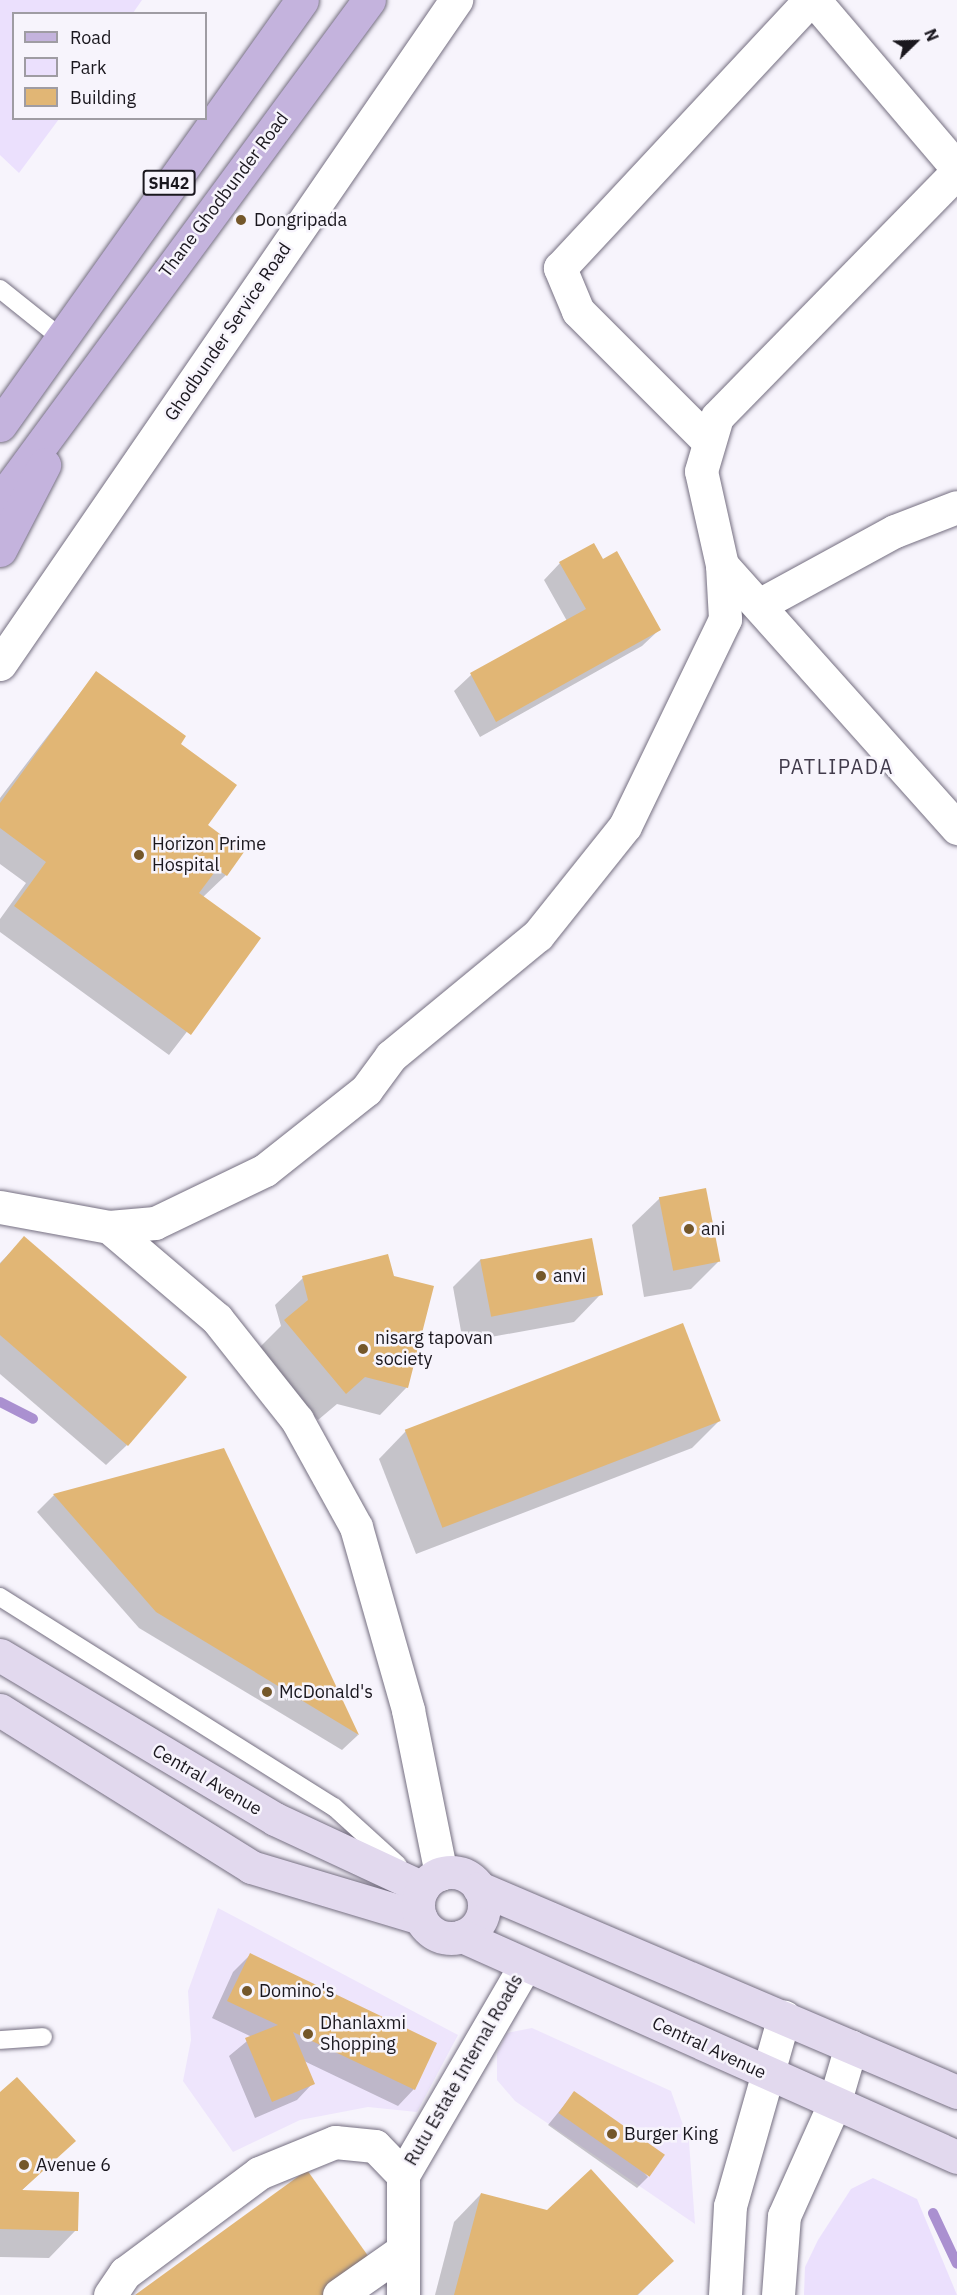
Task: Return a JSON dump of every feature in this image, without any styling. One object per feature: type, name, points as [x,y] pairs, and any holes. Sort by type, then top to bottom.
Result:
[{"type":"main road","name":"SH42","points":[[0,408],[40,368],[302,0]]},
{"type":"main road","name":"Thane Ghodbunder Road","points":[[78,389],[369,0]]},
{"type":"main road","points":[[0,425],[40,368]]},
{"type":"main road","name":"SH42","points":[[0,550],[78,389]]},
{"type":"main road","points":[[0,501],[78,389]]},
{"type":"main road","name":"Central Avenue","points":[[0,1655],[275,1819],[428,1893]]},
{"type":"main road","points":[[0,1710],[251,1867],[428,1893],[463,1874],[479,1888],[957,2092]]},
{"type":"main road","points":[[428,1893],[434,1933],[462,1936],[480,1921],[479,1888]]},
{"type":"main road","name":"Central Avenue","points":[[462,1936],[765,2074],[957,2157]]},
{"type":"street","name":"Ghodbunder Service Road","points":[[0,664],[456,0]]},
{"type":"street","points":[[0,1207],[109,1227],[155,1223],[265,1170],[366,1090],[391,1056],[538,935],[625,826],[704,671],[725,619],[722,565],[701,471],[706,439],[717,417],[957,170],[812,0],[560,267],[578,311],[706,439]]},
{"type":"street","points":[[759,605],[895,531],[957,507]]},
{"type":"street","points":[[722,565],[957,828]]},
{"type":"street","points":[[109,1227],[217,1319],[297,1420],[356,1527],[408,1710],[428,1893]]},
{"type":"street","name":"Rutu Estate Internal Roads","points":[[403,2295],[403,2175],[525,1965]]},
{"type":"street","points":[[725,2295],[730,2206],[765,2074],[784,2017]]},
{"type":"street","points":[[778,2295],[784,2216],[834,2104],[851,2046]]},
{"type":"street","name":"Rutu Estate Internal Roads","points":[[110,2295],[125,2273],[259,2173],[324,2147],[375,2146],[403,2175]]},
{"type":"street","points":[[339,2295],[403,2250]]},
{"type":"lane","points":[[0,289],[60,338]]},
{"type":"lane","points":[[0,1597],[334,1807],[428,1893]]},
{"type":"lane","points":[[0,2040],[43,2037]]},
{"type":"shaded area","points":[[218,1908],[458,2035],[417,2112],[368,2107],[300,2120],[233,2152],[183,2081],[191,2040],[188,1991]]},
{"type":"shaded area","points":[[532,2028],[671,2091],[689,2142],[695,2224],[515,2101],[497,2080],[497,2053],[507,2033]]},
{"type":"green space","points":[[0,0],[142,0],[134,12],[12,12],[12,120],[58,120],[19,173],[0,155]]},
{"type":"green space","points":[[873,2178],[917,2199],[957,2295],[804,2295],[805,2267],[818,2240],[851,2189]]},
{"type":"building","points":[[594,543],[603,559],[617,551],[661,630],[496,722],[470,673],[586,609],[559,562]]},
{"type":"building","points":[[96,671],[186,736],[181,744],[237,785],[208,825],[244,852],[227,876],[217,869],[199,893],[261,938],[191,1035],[14,906],[46,862],[0,828],[0,803]]},
{"type":"building","name":"ani","points":[[706,1188],[720,1262],[673,1271],[659,1197]]},
{"type":"building","points":[[24,1236],[187,1377],[128,1446],[0,1335],[0,1264]]},
{"type":"building","name":"anvi","points":[[592,1238],[603,1295],[491,1317],[480,1260]]},
{"type":"building","name":"nisarg tapovan society","points":[[388,1254],[394,1276],[434,1286],[408,1388],[365,1377],[346,1394],[284,1320],[308,1300],[302,1276]]},
{"type":"building","points":[[683,1323],[721,1421],[442,1528],[405,1430]]},
{"type":"building","points":[[224,1448],[359,1735],[156,1612],[53,1494]]},
{"type":"building","points":[[250,1953],[437,2043],[415,2090],[293,2032],[315,2084],[272,2102],[245,2038],[278,2025],[227,2001]]},
{"type":"building","name":"Avenue 6","points":[[17,2077],[76,2141],[22,2190],[79,2192],[78,2231],[0,2229],[0,2092]]},
{"type":"building","name":"Burger King","points":[[574,2091],[665,2155],[649,2177],[559,2113]]},
{"type":"building","points":[[591,2169],[674,2261],[637,2295],[454,2295],[481,2193],[547,2210]]},
{"type":"building","points":[[307,2170],[371,2260],[323,2295],[135,2295]]},
{"type":"waterway","points":[[0,1402],[33,1419]]},
{"type":"waterway","points":[[933,2213],[957,2264]]},
{"type":"place","name":"Dongripada","points":[[241,220]]},
{"type":"place","name":"Horizon Prime Hospital","points":[[139,855]]},
{"type":"place","name":"ani","points":[[689,1229]]},
{"type":"place","name":"anvi","points":[[541,1276]]},
{"type":"place","name":"nisarg tapovan society","points":[[363,1349]]},
{"type":"place","name":"McDonald's","points":[[267,1692]]},
{"type":"place","name":"Domino's","points":[[247,1991]]},
{"type":"place","name":"Dhanlaxmi Shopping","points":[[308,2034]]},
{"type":"place","name":"Burger King","points":[[612,2134]]},
{"type":"place","name":"Avenue 6","points":[[24,2165]]},
{"type":"district","name":"PATLIPADA","points":[[836,766]]}]
